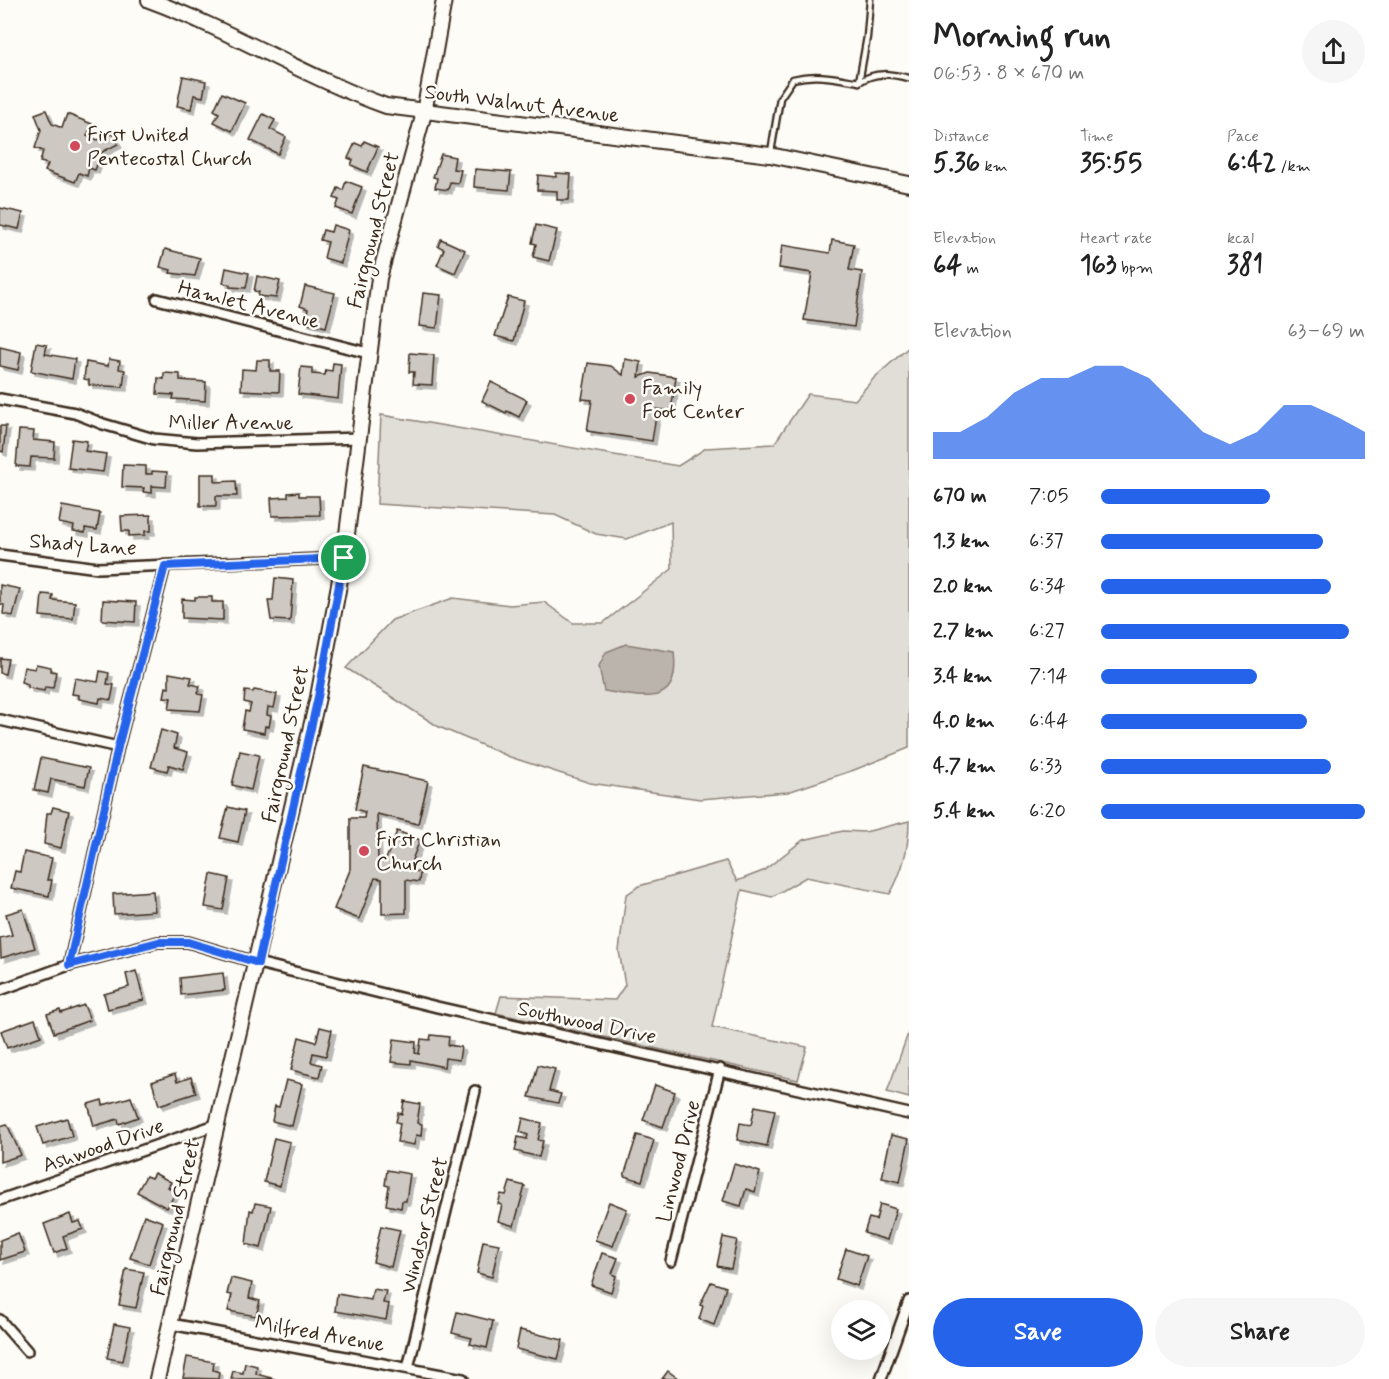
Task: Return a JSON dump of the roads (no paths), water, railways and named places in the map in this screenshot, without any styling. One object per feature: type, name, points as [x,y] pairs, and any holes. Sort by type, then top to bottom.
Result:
[{"type":"street","name":"South Walnut Avenue","points":[[149,0],[173,4],[349,93],[386,106],[424,113],[770,155],[909,184]]},
{"type":"street","name":"Fairground Street","points":[[157,1379],[258,963],[318,697],[344,558],[379,278],[424,113],[444,0]]},
{"type":"street","name":"Hamlet Avenue","points":[[157,300],[368,353]]},
{"type":"street","name":"Miller Avenue","points":[[0,399],[75,413],[154,439],[197,443],[360,438]]},
{"type":"street","name":"Shady Lane","points":[[0,555],[98,568],[344,558]]},
{"type":"street","points":[[69,965],[118,747],[165,566]]},
{"type":"street","points":[[0,720],[118,747]]},
{"type":"street","name":"Southwood Drive","points":[[0,990],[69,965],[158,942],[188,942],[258,963],[437,1007],[720,1069],[909,1114]]},
{"type":"street","name":"Linwood Drive","points":[[671,1261],[720,1069]]},
{"type":"street","name":"Windsor Street","points":[[408,1368],[476,1091]]},
{"type":"street","name":"Ashwood Drive","points":[[0,1200],[218,1124]]},
{"type":"street","points":[[881,1379],[909,1301]]},
{"type":"street","points":[[0,1320],[27,1351]]},
{"type":"street","name":"Milfred Avenue","points":[[171,1324],[463,1379]]},
{"type":"lane","points":[[859,82],[867,37],[870,0]]},
{"type":"lane","points":[[770,155],[780,98],[793,79],[807,75],[859,82],[870,75],[880,73],[909,78]]},
{"type":"place","name":"First United Pentecostal Church","points":[[75,146]]},
{"type":"place","name":"Family Foot Center","points":[[630,399]]},
{"type":"place","name":"First Christian Church","points":[[364,851]]}]
